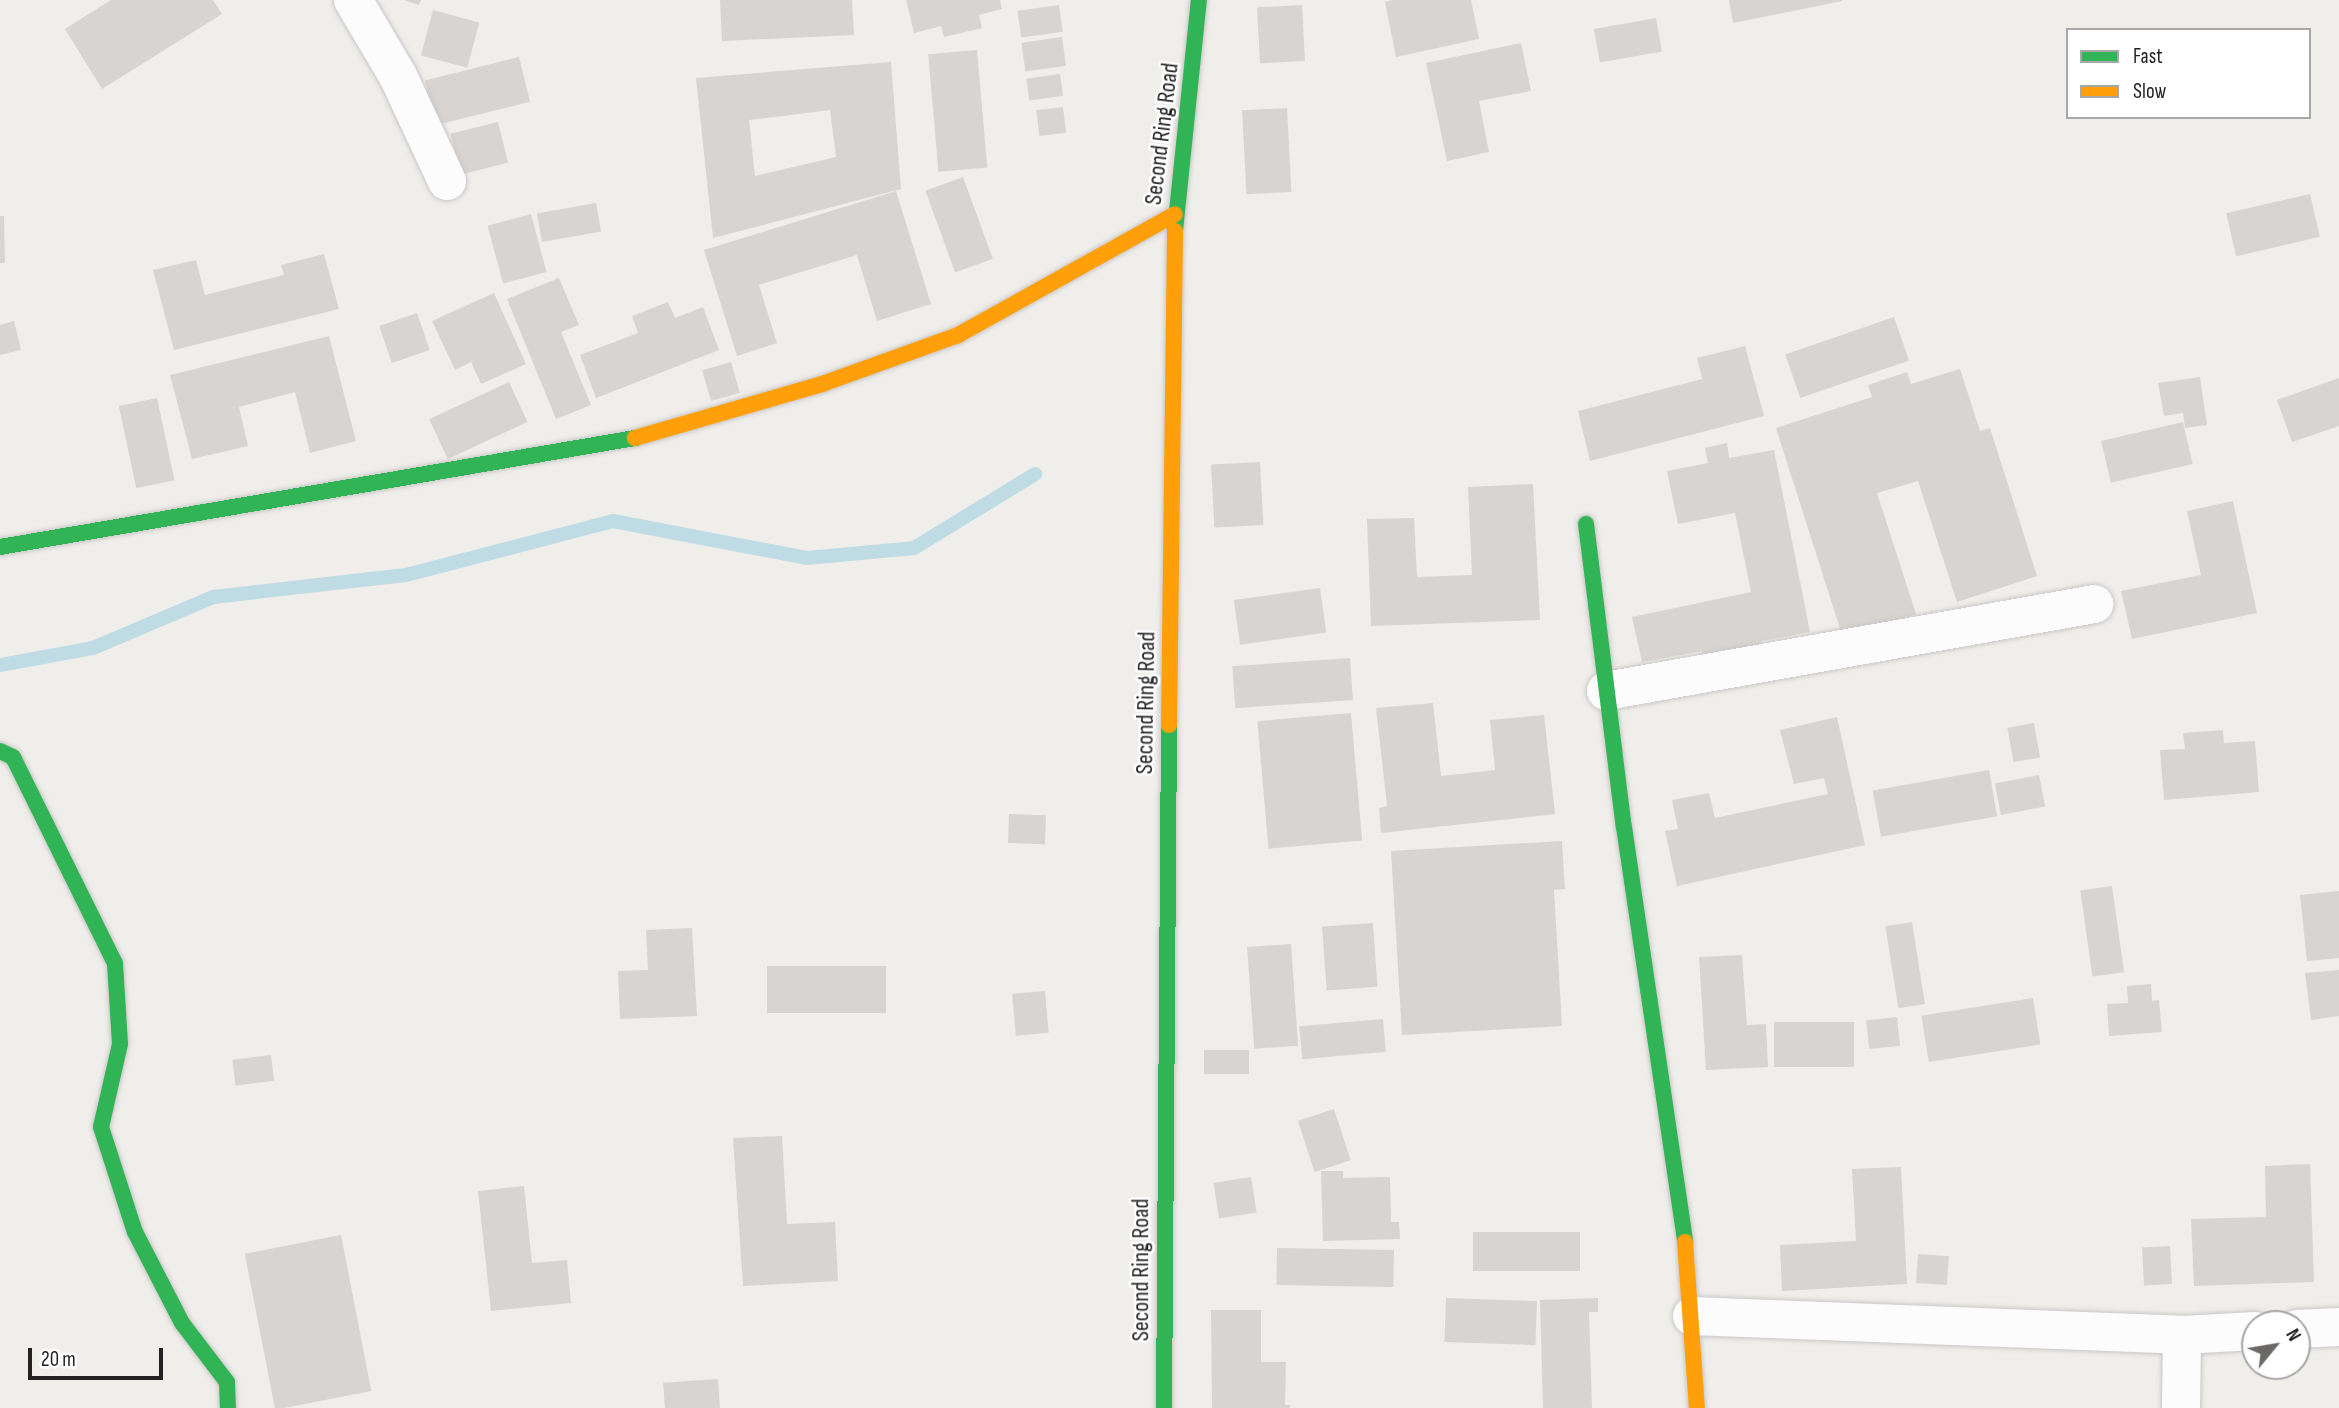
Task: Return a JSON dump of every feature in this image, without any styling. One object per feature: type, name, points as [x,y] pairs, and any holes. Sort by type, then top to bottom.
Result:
[{"type":"street","points":[[352,0],[398,76],[447,181]]},
{"type":"street","name":"Second Ring Road","points":[[1164,1408],[1163,1279],[1175,214],[1199,22],[1199,0]]},
{"type":"street","points":[[0,547],[631,439],[822,384],[958,335],[1175,214]]},
{"type":"street","points":[[1586,524],[1606,691],[1689,1270],[1697,1408]]},
{"type":"street","points":[[1606,691],[2094,604]]},
{"type":"street","points":[[0,751],[13,758],[115,963],[120,1044],[101,1127],[135,1232],[182,1323],[227,1382],[228,1408]]},
{"type":"street","points":[[1692,1316],[2182,1335],[2241,1332]]},
{"type":"street","points":[[2311,1328],[2339,1327]]},
{"type":"street","points":[[2181,1408],[2182,1335]]},
{"type":"building","points":[[111,0],[213,0],[222,14],[102,89],[65,29]]},
{"type":"building","points":[[404,0],[421,0],[419,5]]},
{"type":"building","points":[[720,0],[852,0],[854,35],[722,41]]},
{"type":"building","points":[[906,0],[1000,0],[1002,9],[979,15],[982,28],[944,37],[941,26],[914,33]]},
{"type":"building","points":[[1471,0],[1479,39],[1396,57],[1385,2]]},
{"type":"building","points":[[1729,0],[1842,0],[1842,1],[1733,23]]},
{"type":"building","points":[[1059,5],[1063,32],[1021,38],[1017,11]]},
{"type":"building","points":[[1302,5],[1305,61],[1260,63],[1257,7]]},
{"type":"building","points":[[433,10],[479,22],[467,68],[421,55]]},
{"type":"building","points":[[1656,18],[1662,51],[1600,62],[1594,29]]},
{"type":"building","points":[[1062,37],[1066,66],[1025,71],[1021,43]]},
{"type":"building","points":[[1521,43],[1531,91],[1479,101],[1489,152],[1447,161],[1426,63]]},
{"type":"building","points":[[977,50],[987,168],[938,172],[928,54]]},
{"type":"building","points":[[519,57],[530,102],[436,125],[425,80]]},
{"type":"building","points":[[891,62],[901,189],[713,238],[696,78]],"holes":[[[830,110],[836,157],[755,176],[749,120]]]},
{"type":"building","points":[[1060,74],[1063,96],[1029,101],[1026,79]]},
{"type":"building","points":[[1063,107],[1066,133],[1039,136],[1036,110]]},
{"type":"building","points":[[1287,108],[1291,192],[1246,194],[1242,110]]},
{"type":"building","points":[[498,122],[508,163],[461,175],[450,134]]},
{"type":"building","points":[[963,177],[993,259],[955,272],[925,191]]},
{"type":"building","points":[[896,191],[931,304],[877,321],[857,255],[759,285],[777,343],[737,356],[704,250]]},
{"type":"building","points":[[2310,194],[2320,237],[2236,256],[2226,213]]},
{"type":"building","points":[[596,203],[601,232],[542,242],[537,213]]},
{"type":"building","points":[[531,214],[547,272],[503,284],[488,226]]},
{"type":"building","points":[[0,216],[4,216],[5,263],[0,263]]},
{"type":"building","points":[[324,254],[339,309],[174,350],[153,270],[196,260],[205,295],[284,275],[281,265]]},
{"type":"building","points":[[559,278],[579,325],[561,332],[591,405],[556,419],[507,299]]},
{"type":"building","points":[[494,293],[526,364],[481,384],[471,362],[455,370],[432,321]]},
{"type":"building","points":[[668,302],[675,318],[703,307],[719,350],[596,398],[580,355],[638,333],[632,316]]},
{"type":"building","points":[[417,313],[430,350],[392,363],[379,326]]},
{"type":"building","points":[[1894,317],[1909,360],[1800,398],[1785,354]]},
{"type":"building","points":[[14,321],[21,350],[0,355],[0,325]]},
{"type":"building","points":[[329,336],[356,441],[310,453],[295,392],[239,407],[248,446],[192,459],[170,375]]},
{"type":"building","points":[[1745,346],[1764,416],[1590,461],[1578,411],[1702,379],[1697,358]]},
{"type":"building","points":[[731,362],[740,393],[711,401],[702,370]]},
{"type":"building","points":[[1960,369],[1980,431],[1990,428],[2037,576],[1957,602],[1918,481],[1877,493],[1916,614],[1843,638],[1776,428],[1872,397],[1868,385],[1907,372],[1911,384]]},
{"type":"building","points":[[2200,377],[2207,425],[2185,428],[2183,413],[2164,416],[2158,383]]},
{"type":"building","points":[[2339,378],[2339,426],[2292,442],[2277,400]]},
{"type":"building","points":[[509,382],[528,422],[448,459],[429,419]]},
{"type":"building","points":[[157,398],[174,480],[136,488],[119,406]]},
{"type":"building","points":[[2183,422],[2193,464],[2111,483],[2101,441]]},
{"type":"building","points":[[1727,443],[1729,458],[1774,450],[1810,632],[1761,641],[1764,653],[1705,665],[1702,651],[1642,662],[1632,617],[1751,592],[1735,513],[1678,524],[1667,471],[1708,463],[1705,448]]},
{"type":"building","points":[[1260,462],[1263,525],[1214,527],[1211,465]]},
{"type":"building","points":[[1533,484],[1540,620],[1371,626],[1367,519],[1414,518],[1417,577],[1472,575],[1468,487]]},
{"type":"building","points":[[2233,501],[2257,613],[2132,639],[2121,591],[2201,575],[2187,511]]},
{"type":"building","points":[[1320,588],[1326,633],[1240,645],[1234,600]]},
{"type":"building","points":[[1350,658],[1353,700],[1235,708],[1232,666]]},
{"type":"building","points":[[1433,703],[1441,776],[1495,770],[1490,720],[1544,715],[1555,814],[1381,833],[1379,808],[1387,806],[1376,708]]},
{"type":"building","points":[[1351,713],[1362,841],[1269,849],[1257,721]]},
{"type":"building","points":[[1837,717],[1865,845],[1677,886],[1665,831],[1678,829],[1672,800],[1709,793],[1715,818],[1828,794],[1824,778],[1794,784],[1780,730]]},
{"type":"building","points":[[2034,723],[2040,757],[2013,762],[2007,728]]},
{"type":"building","points":[[2223,730],[2224,743],[2255,741],[2259,792],[2164,800],[2160,750],[2185,749],[2183,733]]},
{"type":"building","points":[[1989,770],[1997,816],[1881,837],[1873,790]]},
{"type":"building","points":[[2039,775],[2045,806],[2001,815],[1995,784]]},
{"type":"building","points":[[1009,814],[1046,815],[1045,844],[1008,843]]},
{"type":"building","points":[[1562,841],[1565,889],[1554,890],[1562,1026],[1402,1035],[1391,851]]},
{"type":"building","points":[[2112,886],[2124,972],[2092,977],[2080,890]]},
{"type":"building","points":[[2339,891],[2339,958],[2307,961],[2300,895]]},
{"type":"building","points":[[1912,922],[1925,1004],[1898,1008],[1885,926]]},
{"type":"building","points":[[1373,923],[1377,987],[1327,990],[1322,927]]},
{"type":"building","points":[[692,928],[697,1016],[620,1019],[618,971],[648,970],[646,930]]},
{"type":"building","points":[[1291,944],[1298,1046],[1254,1049],[1247,947]]},
{"type":"building","points":[[1742,955],[1747,1025],[1766,1024],[1768,1067],[1706,1070],[1699,957]]},
{"type":"building","points":[[767,966],[886,966],[886,1013],[767,1013]]},
{"type":"building","points":[[2339,970],[2339,1016],[2311,1020],[2305,973]]},
{"type":"building","points":[[2151,984],[2152,1001],[2159,1000],[2162,1032],[2109,1036],[2107,1004],[2128,1003],[2127,986]]},
{"type":"building","points":[[1045,991],[1049,1033],[1016,1036],[1012,994]]},
{"type":"building","points":[[2033,998],[2040,1044],[1929,1062],[1921,1016]]},
{"type":"building","points":[[1897,1017],[1900,1046],[1869,1049],[1866,1020]]},
{"type":"building","points":[[1383,1019],[1386,1052],[1302,1059],[1299,1026]]},
{"type":"building","points":[[1774,1022],[1854,1022],[1854,1067],[1774,1067]]},
{"type":"building","points":[[1204,1050],[1249,1050],[1249,1074],[1204,1074]]},
{"type":"building","points":[[271,1055],[274,1081],[235,1086],[232,1060]]},
{"type":"building","points":[[1334,1109],[1351,1160],[1315,1172],[1298,1121]]},
{"type":"building","points":[[782,1136],[787,1224],[835,1222],[838,1281],[743,1286],[733,1138]]},
{"type":"building","points":[[2310,1164],[2314,1282],[2194,1286],[2191,1219],[2266,1217],[2265,1166]]},
{"type":"building","points":[[1901,1167],[1907,1284],[1782,1291],[1780,1245],[1856,1241],[1852,1169]]},
{"type":"building","points":[[1321,1171],[1343,1171],[1343,1178],[1390,1177],[1391,1222],[1399,1222],[1400,1239],[1323,1241]]},
{"type":"building","points":[[1251,1177],[1257,1213],[1219,1219],[1213,1183]]},
{"type":"building","points":[[524,1186],[532,1263],[567,1260],[571,1303],[491,1311],[478,1191]]},
{"type":"building","points":[[1473,1232],[1580,1232],[1580,1271],[1473,1271]]},
{"type":"building","points":[[341,1235],[371,1391],[275,1408],[245,1254]]},
{"type":"building","points":[[2170,1246],[2172,1284],[2144,1285],[2142,1247]]},
{"type":"building","points":[[1277,1248],[1394,1250],[1393,1287],[1276,1285]]},
{"type":"building","points":[[1918,1254],[1949,1256],[1947,1285],[1916,1283]]},
{"type":"building","points":[[1446,1298],[1537,1301],[1535,1345],[1444,1342]]},
{"type":"building","points":[[1598,1298],[1598,1312],[1589,1312],[1592,1408],[1543,1408],[1540,1300]]},
{"type":"building","points":[[1211,1310],[1261,1310],[1261,1362],[1286,1362],[1285,1405],[1290,1405],[1290,1408],[1212,1408]]},
{"type":"building","points":[[718,1379],[720,1408],[665,1408],[663,1383]]},
{"type":"waterway","points":[[0,665],[93,648],[213,597],[406,575],[613,521],[807,558],[914,548],[1035,474]]},
{"type":"traffic: fast","points":[[1175,231],[1199,0]]},
{"type":"traffic: fast","points":[[0,547],[635,438]]},
{"type":"traffic: fast","points":[[1586,524],[1624,827],[1685,1242]]},
{"type":"traffic: fast","points":[[1164,1408],[1169,725]]},
{"type":"traffic: fast","points":[[0,751],[13,757],[115,963],[120,1044],[101,1127],[135,1232],[182,1323],[227,1382],[228,1408]]},
{"type":"traffic: slow","points":[[635,438],[822,384],[958,335],[1175,214]]},
{"type":"traffic: slow","points":[[1169,725],[1175,231]]},
{"type":"traffic: slow","points":[[1685,1242],[1697,1408]]}]
